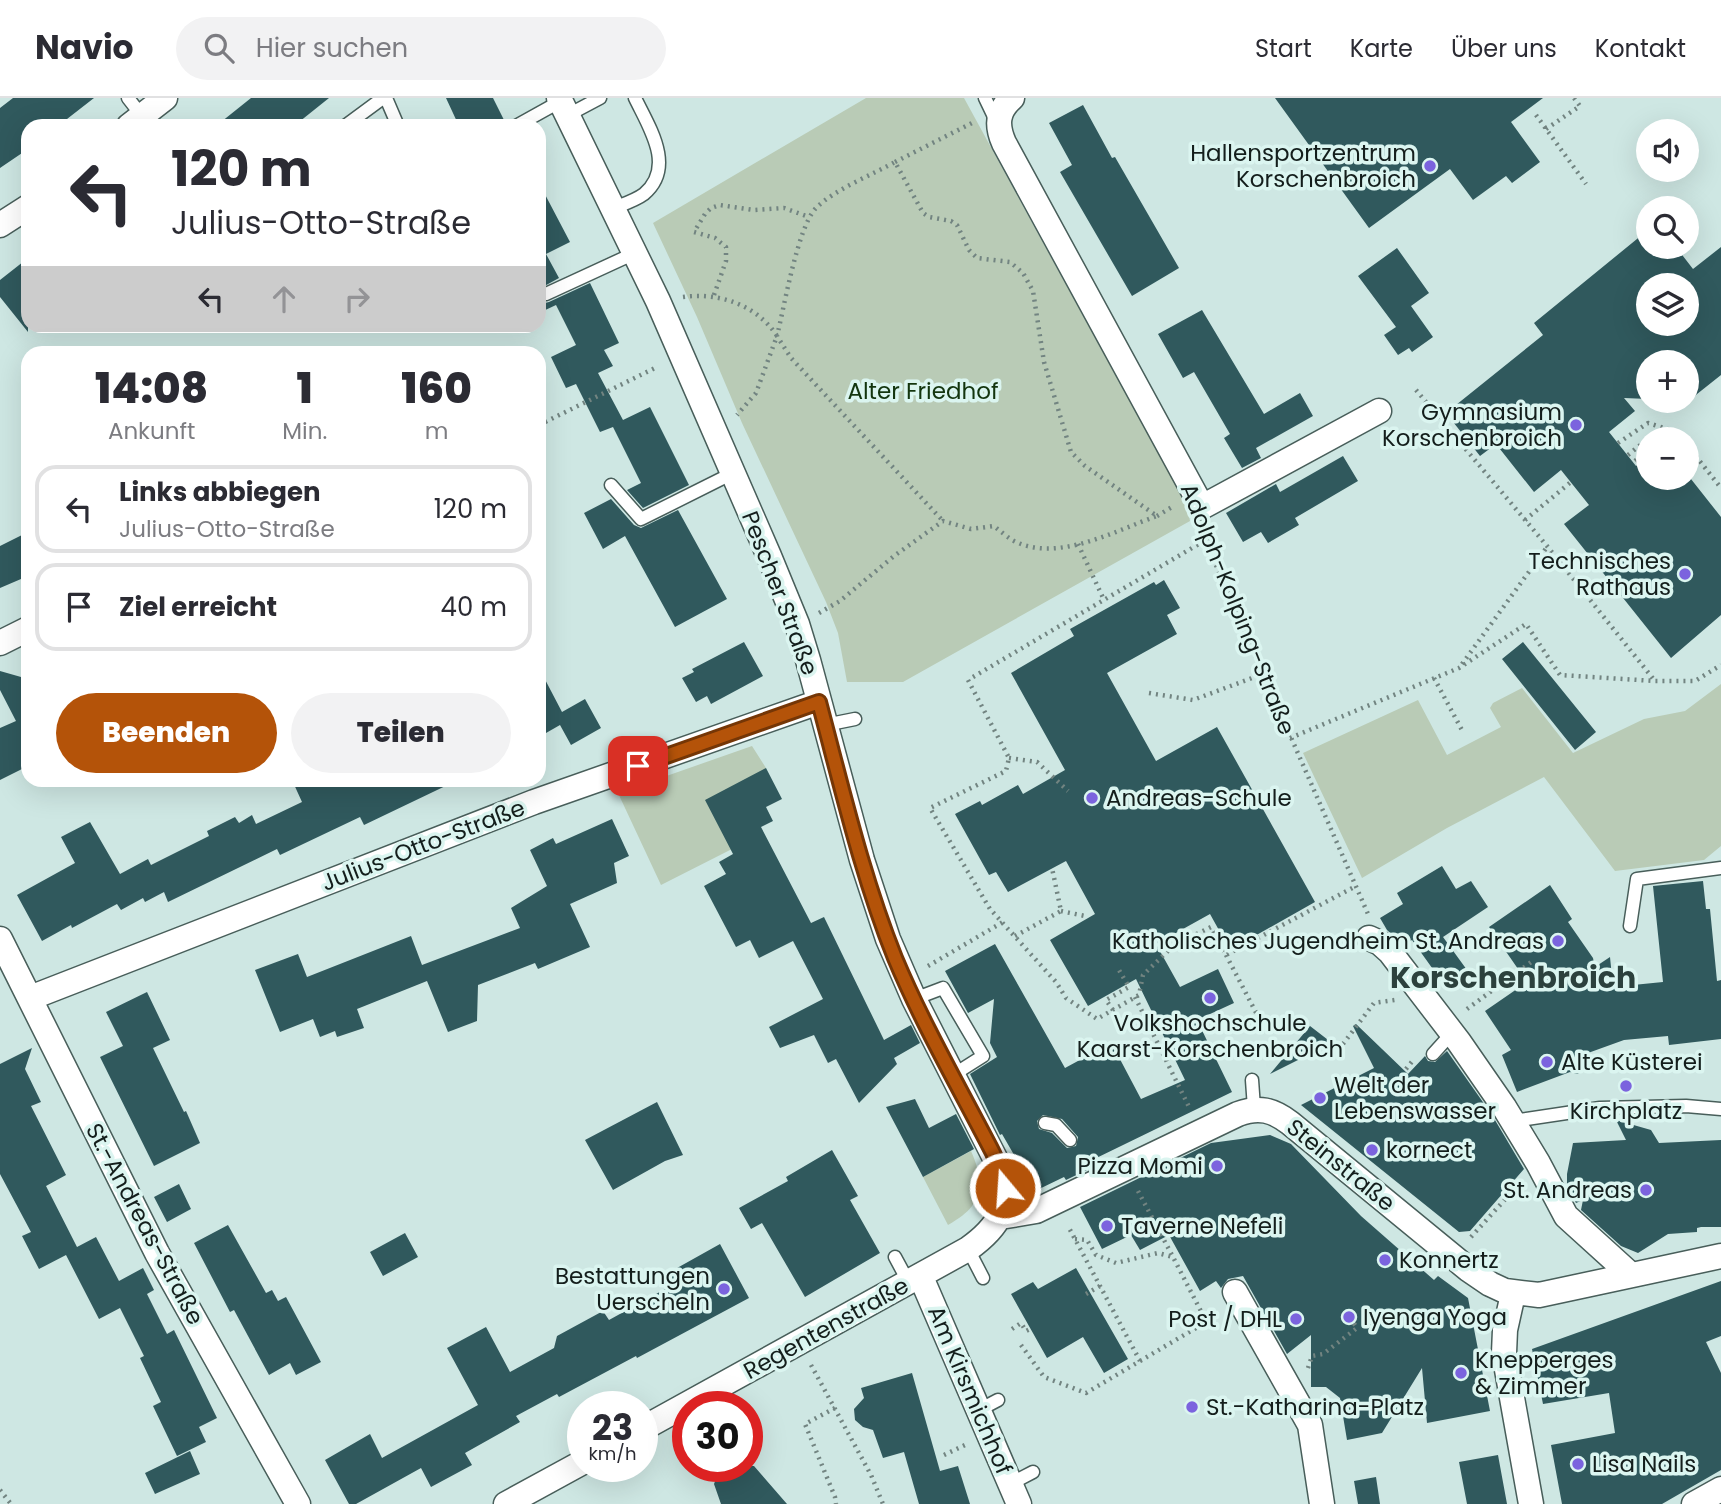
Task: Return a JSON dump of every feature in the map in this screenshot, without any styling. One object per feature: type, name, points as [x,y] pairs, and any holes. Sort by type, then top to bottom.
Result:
[{"type":"street","points":[[133,114],[165,98]]},
{"type":"street","points":[[995,119],[1013,98]]},
{"type":"street","name":"Pescher Straße","points":[[563,105],[658,301],[797,624],[874,899],[909,989],[1003,1176],[1005,1200],[1000,1217]]},
{"type":"street","name":"Adolph-Kolping-Straße","points":[[995,119],[1004,143],[1202,507]]},
{"type":"street","points":[[0,225],[21,212]]},
{"type":"street","points":[[1202,507],[1379,411]]},
{"type":"street","points":[[0,643],[21,632]]},
{"type":"street","name":"Julius-Otto-Straße","points":[[30,998],[522,806],[822,714]]},
{"type":"street","name":"St.-Andreas-Straße","points":[[0,939],[157,1253],[298,1504]]},
{"type":"street","points":[[1374,941],[1390,952],[1449,1029],[1513,1121],[1566,1216],[1631,1275]]},
{"type":"street","points":[[1000,1217],[1036,1212],[1056,1203],[1091,1180],[1127,1168],[1254,1108]]},
{"type":"street","name":"Steinstraße","points":[[1254,1108],[1276,1113],[1290,1123],[1482,1280],[1513,1294]]},
{"type":"street","name":"Regentenstraße","points":[[658,1420],[968,1249],[988,1234],[1000,1217]]},
{"type":"street","points":[[1531,1504],[1504,1353],[1505,1330],[1513,1294],[1539,1295],[1721,1256]]},
{"type":"street","name":"Am Kirsmichhof","points":[[915,1280],[988,1405],[1014,1494]]},
{"type":"street","points":[[1238,1297],[1310,1424],[1322,1504]]},
{"type":"street","points":[[506,1504],[567,1471]]},
{"type":"lane","points":[[355,119],[384,98],[394,119]]},
{"type":"lane","points":[[532,119],[563,105],[600,98]]},
{"type":"lane","points":[[614,208],[642,196],[657,176],[660,151],[635,98]]},
{"type":"lane","points":[[985,98],[995,119]]},
{"type":"lane","points":[[546,294],[635,253]]},
{"type":"lane","points":[[611,485],[641,519],[733,473]]},
{"type":"lane","points":[[822,714],[855,719]]},
{"type":"lane","points":[[1630,926],[1637,879],[1721,868]]},
{"type":"lane","points":[[909,989],[943,988],[983,1056],[953,1074]]},
{"type":"lane","points":[[1433,1054],[1449,1029]]},
{"type":"lane","points":[[1252,1080],[1254,1108]]},
{"type":"lane","points":[[1513,1121],[1600,1108],[1686,1107],[1721,1110]]},
{"type":"lane","points":[[1045,1123],[1056,1125],[1070,1140]]},
{"type":"lane","points":[[968,1249],[983,1278]]},
{"type":"lane","points":[[895,1257],[915,1280]]},
{"type":"lane","points":[[1014,1494],[1032,1472]]},
{"type":"path","points":[[1546,129],[1580,106],[1574,98]]},
{"type":"path","points":[[1536,115],[1586,184]]},
{"type":"path","points":[[716,433],[747,405],[756,393],[777,336],[809,217],[827,199],[895,162],[995,119]]},
{"type":"path","points":[[658,301],[715,295],[752,311],[769,325],[798,366],[943,521],[971,529],[994,526],[1012,540],[1032,547],[1059,549],[1157,516],[1085,466],[1072,452],[1045,362],[1032,291],[1023,273],[1010,262],[978,258],[969,250],[957,225],[923,213],[895,162]]},
{"type":"path","points":[[715,295],[726,261],[726,247],[715,238],[694,232],[710,208],[720,205],[754,210],[784,208],[809,217]]},
{"type":"path","points":[[546,422],[681,355]]},
{"type":"path","points":[[1416,390],[1547,546],[1655,681]]},
{"type":"path","points":[[1642,427],[1648,423],[1661,427]]},
{"type":"path","points":[[1618,443],[1636,431]]},
{"type":"path","points":[[1628,456],[1636,449]]},
{"type":"path","points":[[1699,460],[1721,488]]},
{"type":"path","points":[[1525,520],[1571,482]]},
{"type":"path","name":"Adolph-Kolping-Straße","points":[[1202,507],[1215,563],[1356,886],[1374,941]]},
{"type":"path","points":[[830,607],[943,521]]},
{"type":"path","points":[[1209,538],[970,678],[1009,758],[1006,771],[930,808],[990,909],[1056,982],[1066,998],[1097,1019],[1139,995],[1143,975],[1174,945],[1211,927],[1262,1024]]},
{"type":"path","points":[[1077,544],[1104,600]]},
{"type":"path","points":[[1459,668],[1547,546]]},
{"type":"path","points":[[1290,738],[1459,668],[1526,624],[1560,675],[1695,681],[1721,665]]},
{"type":"path","points":[[1149,693],[1193,700],[1263,674]]},
{"type":"path","points":[[1434,678],[1463,732]]},
{"type":"path","points":[[1009,758],[1037,762],[1068,791]]},
{"type":"path","points":[[1052,869],[1061,911]]},
{"type":"path","points":[[1226,955],[1356,886]]},
{"type":"path","points":[[1015,936],[1061,911],[1085,916]]},
{"type":"path","points":[[909,989],[1003,922]]},
{"type":"path","points":[[1449,1029],[1534,960]]},
{"type":"path","points":[[1113,1010],[1107,1000],[1129,987],[1119,970]]},
{"type":"path","points":[[1343,1044],[1374,1003],[1398,1000],[1417,987]]},
{"type":"path","points":[[1135,997],[1202,1131]]},
{"type":"path","points":[[1453,1256],[1538,1163]]},
{"type":"path","points":[[1127,1168],[1206,1321]]},
{"type":"path","points":[[1056,1203],[1140,1360]]},
{"type":"path","points":[[1075,1239],[1087,1240],[1096,1255],[1116,1263],[1158,1253],[1172,1257]]},
{"type":"path","points":[[1086,1294],[1100,1286]]},
{"type":"path","points":[[1021,1345],[1044,1377],[1086,1393],[1206,1321],[1238,1297]]},
{"type":"path","points":[[1292,1392],[1304,1386],[1312,1356],[1323,1354],[1357,1328],[1353,1322]]},
{"type":"path","points":[[1012,1329],[1021,1323],[1026,1331],[1030,1329]]},
{"type":"path","points":[[799,1343],[871,1475],[883,1504]]},
{"type":"path","points":[[835,1408],[805,1424],[836,1504]]},
{"type":"path","points":[[0,1490],[11,1504]]},
{"type":"green space","name":"Alter Friedhof","points":[[866,98],[964,98],[1187,506],[1190,521],[903,682],[847,682],[838,633],[826,602],[653,223]]},
{"type":"green space","points":[[1721,684],[1721,846],[1704,860],[1615,871],[1544,777],[1447,828],[1362,878],[1303,753],[1418,700],[1447,755],[1501,727],[1490,708],[1493,703],[1522,688],[1573,753],[1644,719],[1685,711]]},
{"type":"green space","points":[[752,746],[766,768],[732,849],[661,885],[618,793]]},
{"type":"green space","points":[[971,1151],[979,1174],[978,1194],[968,1210],[948,1225],[923,1177]]},
{"type":"building","points":[[13,98],[94,98],[67,119],[21,119],[21,154],[0,168],[0,108]]},
{"type":"building","points":[[251,98],[329,98],[303,119],[225,119]]},
{"type":"building","points":[[446,98],[493,98],[504,119],[456,119]]},
{"type":"building","name":"Hallensportzentrum Korschenbroich","points":[[1275,98],[1543,98],[1511,122],[1540,162],[1512,183],[1506,176],[1473,200],[1450,169],[1369,228]]},
{"type":"building","points":[[1083,105],[1179,268],[1132,296],[1060,172],[1072,165],[1049,123]]},
{"type":"building","points":[[546,196],[570,242],[546,254]]},
{"type":"building","points":[[1636,240],[1636,259],[1685,259],[1693,269],[1721,247],[1721,375],[1699,392],[1699,350],[1636,350],[1636,398],[1624,398],[1635,411],[1609,432],[1636,466],[1636,490],[1699,489],[1721,517],[1721,615],[1671,658],[1564,524],[1589,505],[1561,470],[1534,492],[1496,444],[1480,456],[1446,413],[1543,335],[1534,323]]},
{"type":"building","points":[[1397,248],[1429,293],[1411,306],[1433,337],[1412,352],[1409,348],[1398,355],[1384,335],[1396,327],[1358,276]]},
{"type":"building","points":[[546,254],[559,278],[546,285]]},
{"type":"building","points":[[21,264],[21,323],[0,297],[0,280]]},
{"type":"building","points":[[590,283],[619,343],[604,350],[613,366],[598,373],[623,420],[650,407],[689,485],[643,508],[627,490],[641,483],[613,427],[600,432],[576,384],[566,388],[551,357],[576,345],[556,305],[546,310],[546,303]]},
{"type":"building","points":[[1202,310],[1264,414],[1300,393],[1313,416],[1256,448],[1261,458],[1242,468],[1224,438],[1230,434],[1194,372],[1183,378],[1158,334]]},
{"type":"building","points":[[1343,456],[1358,481],[1295,518],[1299,525],[1268,543],[1261,532],[1243,542],[1226,513],[1276,484],[1280,492]]},
{"type":"building","points":[[611,499],[634,525],[641,528],[678,510],[727,599],[675,627],[625,536],[603,549],[584,513]]},
{"type":"building","points":[[21,536],[21,579],[0,588],[0,546]]},
{"type":"building","points":[[1164,580],[1180,608],[1167,615],[1177,634],[1107,673],[1156,761],[1217,727],[1315,902],[1230,950],[1210,914],[1156,944],[1180,987],[1218,969],[1234,1003],[1197,1020],[1232,1092],[1084,1164],[1086,1169],[1091,1168],[1035,1191],[1002,1134],[1000,1135],[970,1074],[997,1057],[990,1043],[994,999],[968,1013],[945,971],[995,944],[1065,1068],[1113,1046],[1141,1099],[1185,1080],[1136,979],[1088,1006],[1050,940],[1095,914],[1066,861],[1008,892],[996,872],[989,875],[955,814],[980,801],[982,805],[1018,785],[1023,794],[1065,770],[1011,673],[1074,636],[1070,629],[1154,582],[1156,585]],"holes":[[[1043,1115],[1062,1119],[1078,1137],[1076,1146],[1067,1148],[1052,1133],[1039,1129],[1037,1121]]]},
{"type":"building","points":[[744,642],[763,676],[711,704],[707,696],[696,702],[682,678],[694,672],[692,669]]},
{"type":"building","points":[[1523,642],[1596,732],[1575,750],[1502,659]]},
{"type":"building","points":[[0,671],[21,677],[21,770],[0,780],[0,728],[16,721],[0,690]]},
{"type":"building","points":[[546,681],[562,712],[585,699],[601,728],[571,745],[560,725],[546,733]]},
{"type":"building","points":[[766,768],[782,799],[766,807],[773,821],[761,827],[811,923],[824,917],[884,1040],[911,1025],[920,1043],[894,1058],[897,1064],[859,1103],[836,1059],[828,1063],[814,1035],[780,1048],[769,1027],[823,999],[793,941],[759,958],[750,940],[736,947],[704,886],[726,874],[719,862],[733,854],[705,800]]},
{"type":"building","points":[[295,787],[443,787],[364,825],[360,817],[280,855],[277,849],[168,902],[164,892],[145,902],[143,898],[121,910],[117,904],[42,941],[17,895],[75,863],[61,837],[90,822],[120,874],[148,859],[151,865],[209,836],[207,831],[235,817],[239,823],[252,815],[256,824],[302,802]]},
{"type":"building","points":[[612,819],[629,856],[614,863],[617,883],[570,904],[590,947],[538,969],[535,963],[478,985],[477,1021],[448,1032],[427,981],[357,1009],[364,1028],[337,1037],[335,1031],[320,1037],[313,1019],[280,1032],[255,970],[298,954],[307,977],[411,936],[422,965],[520,928],[511,908],[547,886],[530,850],[553,838],[556,844]]},
{"type":"building","points":[[1442,866],[1456,889],[1471,881],[1488,907],[1443,937],[1467,970],[1445,986],[1412,940],[1403,945],[1387,930],[1380,918],[1403,904],[1397,893]]},
{"type":"building","points":[[1703,881],[1706,909],[1710,909],[1717,981],[1721,980],[1721,1039],[1669,1045],[1668,1036],[1624,1040],[1588,1053],[1591,1060],[1589,1069],[1577,1074],[1570,1072],[1517,1092],[1502,1055],[1511,1050],[1485,1011],[1527,982],[1489,927],[1550,885],[1572,919],[1568,922],[1594,963],[1598,965],[1610,957],[1613,987],[1663,982],[1653,886]]},
{"type":"building","points":[[147,992],[170,1040],[153,1048],[200,1143],[154,1166],[100,1057],[123,1046],[106,1012]]},
{"type":"building","points":[[1356,1024],[1408,1074],[1425,1056],[1428,1061],[1435,1062],[1447,1051],[1492,1115],[1524,1169],[1470,1231],[1459,1232],[1301,1105],[1374,1068],[1353,1026]]},
{"type":"building","points":[[1310,1026],[1332,1043],[1270,1074]]},
{"type":"building","points":[[32,1048],[25,1069],[41,1102],[31,1106],[66,1175],[46,1186],[77,1247],[96,1237],[119,1281],[143,1268],[154,1290],[147,1294],[167,1334],[174,1330],[217,1418],[199,1427],[206,1442],[177,1456],[153,1406],[161,1402],[140,1358],[144,1356],[120,1308],[99,1319],[66,1255],[39,1269],[22,1236],[31,1232],[0,1174],[0,1064]]},
{"type":"building","points":[[915,1099],[929,1128],[956,1114],[974,1149],[923,1177],[886,1107]]},
{"type":"building","points":[[657,1102],[683,1155],[665,1161],[613,1190],[585,1140]]},
{"type":"building","name":"St. Andreas","points":[[1616,1120],[1651,1130],[1659,1143],[1721,1140],[1721,1227],[1701,1227],[1697,1228],[1697,1232],[1668,1234],[1638,1253],[1621,1246],[1581,1210],[1583,1200],[1576,1203],[1567,1187],[1573,1143],[1626,1140]]},
{"type":"building","points":[[1270,1135],[1291,1144],[1361,1216],[1434,1280],[1438,1276],[1468,1298],[1490,1411],[1427,1423],[1422,1368],[1382,1433],[1347,1440],[1340,1398],[1326,1387],[1311,1387],[1311,1335],[1287,1354],[1243,1276],[1228,1279],[1221,1288],[1216,1281],[1200,1291],[1169,1235],[1140,1250],[1131,1235],[1102,1249],[1080,1207],[1211,1143]]},
{"type":"building","points":[[832,1150],[858,1196],[850,1200],[880,1253],[805,1297],[762,1223],[751,1229],[739,1208],[788,1181],[786,1177]]},
{"type":"building","points":[[179,1184],[191,1209],[167,1222],[154,1197]]},
{"type":"building","points":[[228,1225],[266,1293],[272,1290],[278,1301],[286,1297],[321,1362],[296,1375],[290,1363],[269,1375],[234,1310],[230,1312],[194,1243]]},
{"type":"building","points":[[405,1233],[418,1257],[383,1276],[370,1252]]},
{"type":"building","points":[[720,1244],[749,1298],[637,1358],[636,1356],[559,1397],[557,1394],[516,1416],[520,1422],[465,1453],[472,1465],[431,1487],[421,1468],[356,1504],[349,1504],[325,1460],[370,1434],[382,1458],[478,1405],[447,1348],[486,1327],[510,1372],[554,1348],[557,1336],[603,1311],[609,1320],[667,1288],[661,1277]]},
{"type":"building","points":[[1076,1268],[1128,1359],[1104,1373],[1083,1337],[1047,1358],[1011,1294],[1033,1282],[1038,1289]]},
{"type":"building","points":[[1721,1281],[1721,1336],[1706,1342],[1721,1373],[1721,1470],[1662,1504],[1562,1504],[1551,1445],[1615,1433],[1609,1393],[1543,1404],[1532,1349]]},
{"type":"building","points":[[912,1373],[940,1471],[958,1466],[970,1504],[919,1504],[904,1452],[883,1458],[873,1430],[863,1427],[855,1420],[854,1409],[864,1398],[861,1388]]},
{"type":"building","points":[[190,1451],[200,1474],[155,1494],[145,1473]]},
{"type":"building","points":[[1498,1455],[1507,1504],[1467,1504],[1459,1462]]},
{"type":"building","points":[[763,1476],[787,1504],[721,1504],[714,1484],[763,1482]]},
{"type":"building","points":[[1376,1477],[1380,1504],[1358,1504],[1354,1481]]},
{"type":"place","name":"Hallensportzentrum Korschenbroich","points":[[1430,166]]},
{"type":"place","name":"Gymnasium Korschenbroich","points":[[1576,425]]},
{"type":"place","name":"Technisches Rathaus","points":[[1685,574]]},
{"type":"place","name":"Andreas-Schule","points":[[1092,798]]},
{"type":"place","name":"Katholisches Jugendheim St. Andreas","points":[[1558,941]]},
{"type":"place","name":"Volkshochschule Kaarst-Korschenbroich","points":[[1210,998]]},
{"type":"place","name":"Alte Küsterei","points":[[1547,1062]]},
{"type":"place","name":"Kirchplatz","points":[[1626,1086]]},
{"type":"place","name":"Welt der Lebenswasser","points":[[1320,1098]]},
{"type":"place","name":"kornect","points":[[1372,1150]]},
{"type":"place","name":"Pizza Momi","points":[[1217,1166]]},
{"type":"place","name":"St. Andreas","points":[[1646,1190]]},
{"type":"place","name":"Taverne Nefeli","points":[[1107,1226]]},
{"type":"place","name":"Konnertz","points":[[1385,1260]]},
{"type":"place","name":"Bestattungen Uerscheln","points":[[724,1289]]},
{"type":"place","name":"Iyenga Yoga","points":[[1349,1317]]},
{"type":"place","name":"Post / DHL","points":[[1296,1319]]},
{"type":"place","name":"Knepperges & Zimmer","points":[[1461,1373]]},
{"type":"place","name":"St.-Katharina-Platz","points":[[1192,1407]]},
{"type":"place","name":"Lisa Nails","points":[[1578,1464]]},
{"type":"district","name":"Korschenbroich","points":[[1513,978]]},
{"type":"route","points":[[638,766],[819,702],[880,919],[909,990],[993,1153],[1005,1188]]}]
